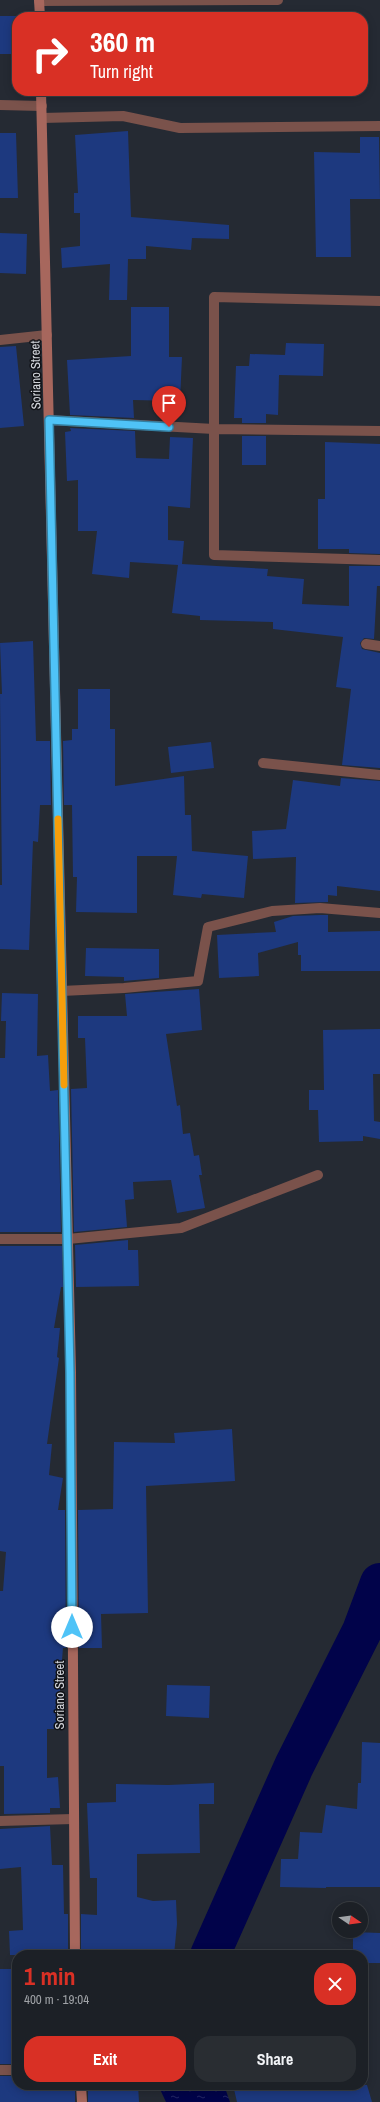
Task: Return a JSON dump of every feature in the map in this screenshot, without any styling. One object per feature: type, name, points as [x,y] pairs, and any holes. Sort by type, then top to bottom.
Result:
[{"type":"main road","points":[[39,1],[40,12]]},
{"type":"main road","name":"Soriano Street","points":[[41,96],[68,1239],[73,1819],[76,1950]]},
{"type":"main road","points":[[81,2090],[82,2102]]},
{"type":"street","points":[[39,1],[278,0]]},
{"type":"street","points":[[0,105],[42,106]]},
{"type":"street","points":[[42,118],[123,116],[180,128],[380,126]]},
{"type":"street","points":[[380,301],[214,297],[214,555],[380,560]]},
{"type":"street","points":[[0,340],[47,335]]},
{"type":"street","points":[[49,420],[214,429],[380,431]]},
{"type":"street","points":[[366,644],[380,646]]},
{"type":"street","points":[[263,763],[380,775]]},
{"type":"street","points":[[62,991],[124,988],[198,981],[208,926],[272,911],[320,908],[380,913]]},
{"type":"street","points":[[0,1239],[68,1239],[181,1228],[318,1175]]},
{"type":"street","points":[[0,1821],[73,1819]]},
{"type":"street","points":[[0,2070],[12,2070]]},
{"type":"water","points":[[160,2090],[226,2090],[230,2102],[166,2102]]},
{"type":"building","points":[[0,16],[12,16],[12,54],[0,54]]},
{"type":"building","points":[[128,131],[131,217],[229,225],[229,239],[192,238],[191,250],[146,246],[146,259],[128,259],[127,300],[109,300],[110,264],[62,268],[61,248],[80,246],[80,213],[74,213],[74,193],[78,193],[75,135]]},
{"type":"building","points":[[0,133],[16,133],[18,198],[0,198]]},
{"type":"building","points":[[360,137],[379,137],[380,199],[350,199],[351,257],[316,257],[314,152],[360,153]]},
{"type":"building","points":[[0,233],[27,234],[26,274],[0,273]]},
{"type":"building","points":[[131,307],[169,307],[169,357],[182,357],[180,401],[133,400],[134,418],[70,415],[67,360],[131,356]]},
{"type":"building","points":[[286,343],[324,344],[323,376],[279,375],[278,415],[266,414],[266,423],[242,423],[242,418],[234,418],[236,366],[249,366],[250,354],[285,355]]},
{"type":"building","points":[[16,346],[24,426],[0,428],[0,347]]},
{"type":"building","points":[[70,428],[135,431],[136,458],[169,459],[170,437],[193,438],[190,508],[168,506],[168,540],[184,541],[182,564],[268,569],[267,576],[304,579],[302,604],[349,606],[349,566],[380,566],[380,586],[377,586],[374,639],[364,638],[360,643],[362,649],[380,653],[380,768],[342,765],[351,689],[336,687],[343,637],[273,629],[273,622],[200,620],[200,616],[172,613],[178,565],[130,562],[129,578],[92,574],[97,531],[78,531],[78,480],[67,481],[65,432],[71,431]]},
{"type":"building","points":[[242,436],[266,436],[266,465],[242,465]]},
{"type":"building","points":[[325,442],[380,444],[380,554],[349,553],[349,549],[318,549],[318,499],[325,499]]},
{"type":"building","points":[[33,641],[36,741],[50,741],[51,805],[40,805],[38,842],[33,841],[29,950],[0,949],[0,885],[2,885],[0,694],[2,694],[0,643]]},
{"type":"building","points":[[78,689],[110,689],[110,729],[115,729],[115,786],[184,776],[185,815],[191,815],[192,851],[248,856],[244,898],[202,894],[201,898],[173,895],[177,856],[137,856],[137,913],[76,912],[77,877],[73,877],[72,805],[64,805],[63,741],[72,740],[72,729],[78,729]]},
{"type":"building","points":[[211,742],[214,768],[171,773],[168,747]]},
{"type":"building","points":[[341,778],[380,781],[380,891],[337,886],[337,896],[328,895],[328,902],[295,903],[296,857],[253,859],[252,831],[286,829],[293,780],[340,786]]},
{"type":"building","points":[[328,915],[328,932],[380,931],[380,971],[301,971],[301,955],[298,955],[298,942],[258,953],[259,976],[219,978],[217,935],[276,932],[274,922],[293,916]]},
{"type":"building","points":[[86,948],[159,949],[159,978],[124,981],[124,977],[85,976]]},
{"type":"building","points":[[199,989],[202,1030],[166,1034],[177,1106],[180,1105],[183,1134],[190,1133],[194,1156],[199,1155],[202,1175],[199,1175],[205,1208],[177,1213],[171,1180],[133,1182],[134,1199],[125,1200],[127,1227],[74,1232],[71,1089],[87,1088],[85,1038],[78,1038],[78,1016],[127,1016],[125,994]]},
{"type":"building","points":[[2,993],[38,994],[37,1056],[48,1055],[50,1091],[58,1090],[61,1232],[0,1232],[0,1058],[5,1058],[6,1021],[1,1021]]},
{"type":"building","points":[[380,1029],[380,1074],[373,1074],[374,1121],[380,1122],[380,1139],[363,1136],[363,1141],[319,1142],[318,1110],[309,1110],[309,1090],[324,1090],[323,1030]]},
{"type":"building","points":[[128,1240],[128,1250],[138,1250],[139,1286],[76,1287],[75,1245]]},
{"type":"building","points":[[0,1246],[62,1246],[63,1287],[61,1287],[54,1328],[60,1328],[57,1357],[59,1358],[47,1444],[52,1444],[49,1475],[63,1478],[58,1510],[65,1510],[66,1648],[63,1648],[60,1684],[60,1729],[47,1729],[47,1778],[58,1777],[60,1808],[50,1808],[50,1813],[4,1814],[4,1766],[0,1766],[0,1591],[3,1591],[6,1552],[0,1551]]},
{"type":"building","points":[[232,1429],[235,1481],[146,1486],[148,1613],[101,1614],[102,1648],[79,1648],[78,1510],[113,1509],[114,1442],[175,1443],[174,1433]]},
{"type":"building","points":[[167,1685],[210,1686],[209,1718],[166,1716]]},
{"type":"building","points":[[362,1742],[380,1743],[380,1887],[280,1887],[281,1859],[298,1859],[300,1832],[322,1833],[326,1805],[357,1809],[358,1783],[361,1783]]},
{"type":"building","points":[[214,1783],[214,1804],[199,1804],[200,1853],[137,1854],[137,1897],[153,1901],[176,1900],[177,1924],[174,1950],[81,1950],[81,1914],[97,1915],[97,1878],[90,1878],[87,1803],[116,1802],[116,1784],[168,1785]]},
{"type":"building","points":[[50,1826],[52,1865],[63,1865],[64,1914],[68,1914],[68,1950],[12,1950],[12,1955],[10,1955],[9,1931],[23,1930],[21,1867],[0,1869],[0,1829]]},
{"type":"building","points":[[368,1933],[380,1933],[380,1963],[368,1963],[368,1950],[353,1950],[353,1938],[368,1938]]},
{"type":"building","points":[[0,1969],[12,1969],[12,2064],[0,2064]]},
{"type":"building","points":[[0,2076],[12,2076],[12,2090],[75,2090],[75,2102],[0,2102]]},
{"type":"building","points":[[368,2088],[372,2102],[237,2102],[234,2090],[368,2090]]},
{"type":"building","points":[[88,2090],[138,2090],[139,2102],[88,2102]]},
{"type":"waterway","points":[[212,1950],[294,1766],[362,1631],[380,1583]]},
{"type":"slow traffic","points":[[58,819],[64,1085]]},
{"type":"route","points":[[72,1627],[70,1372],[49,420],[169,427]]}]
